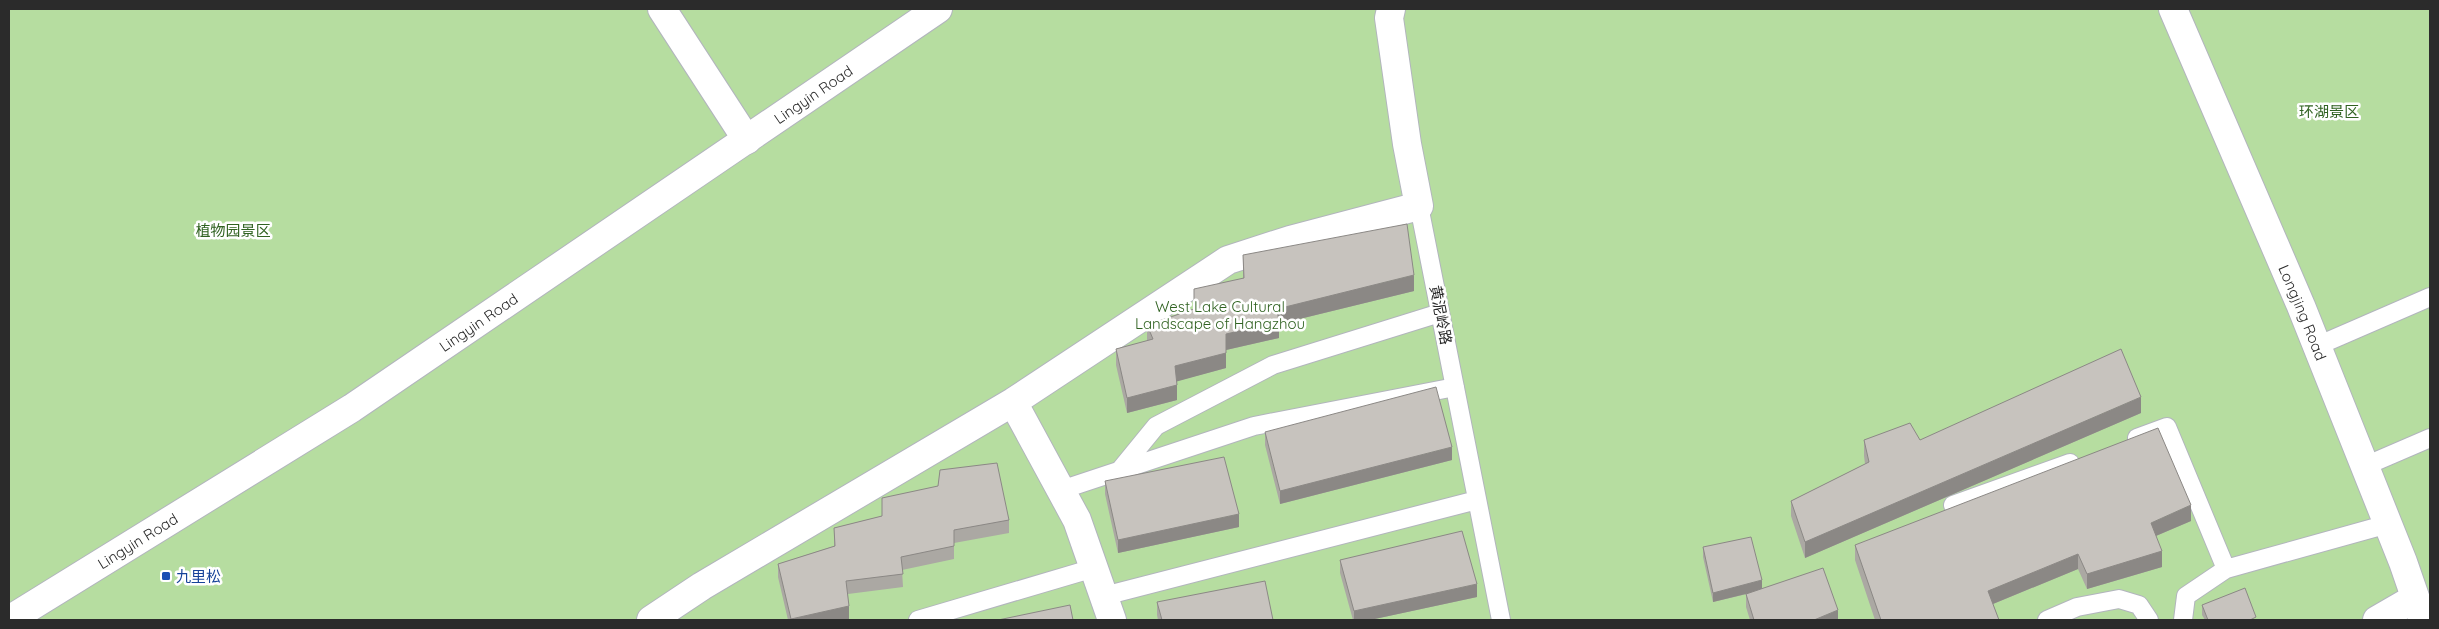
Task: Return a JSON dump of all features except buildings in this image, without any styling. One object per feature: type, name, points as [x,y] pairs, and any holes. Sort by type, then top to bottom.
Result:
[{"type":"street","points":[[662,9],[747,140]]},
{"type":"street","name":"Lingyin Road","points":[[9,620],[352,408],[938,9]]},
{"type":"street","name":"黄泥岭路","points":[[1391,9],[1389,18],[1407,144],[1419,206]]},
{"type":"street","name":"Longjing Road","points":[[2173,9],[2317,346],[2388,524],[2419,609]]},
{"type":"street","points":[[651,620],[702,586],[1013,402],[1228,260],[1290,240],[1419,206]]},
{"type":"street","points":[[1013,402],[1077,520],[1108,608]]},
{"type":"street","points":[[2377,620],[2419,609]]},
{"type":"lane","name":"黄泥岭路","points":[[1419,206],[1501,620]]},
{"type":"lane","points":[[2317,346],[2430,297]]},
{"type":"lane","points":[[1120,471],[1156,426],[1273,365],[1440,313]]},
{"type":"lane","points":[[1061,490],[1254,426],[1455,387]]},
{"type":"lane","points":[[2121,444],[2167,427],[2226,569]]},
{"type":"lane","points":[[2365,466],[2430,438]]},
{"type":"lane","points":[[1953,505],[2084,458]]},
{"type":"lane","points":[[1108,608],[1477,500]]},
{"type":"lane","points":[[2183,620],[2186,596],[2226,569],[2388,524]]},
{"type":"lane","points":[[918,620],[1094,568]]},
{"type":"lane","points":[[2047,620],[2077,607],[2119,599],[2139,605],[2149,620]]},
{"type":"green space","name":"West Lake Cultural Landscape of Hangzhou","points":[[9,9],[2430,9],[2430,620],[9,620]]},
{"type":"place","name":"九里松","points":[[166,576]]},
{"type":"park label","name":"环湖景区","points":[[2329,111]]},
{"type":"park label","name":"植物园景区","points":[[233,230]]}]
